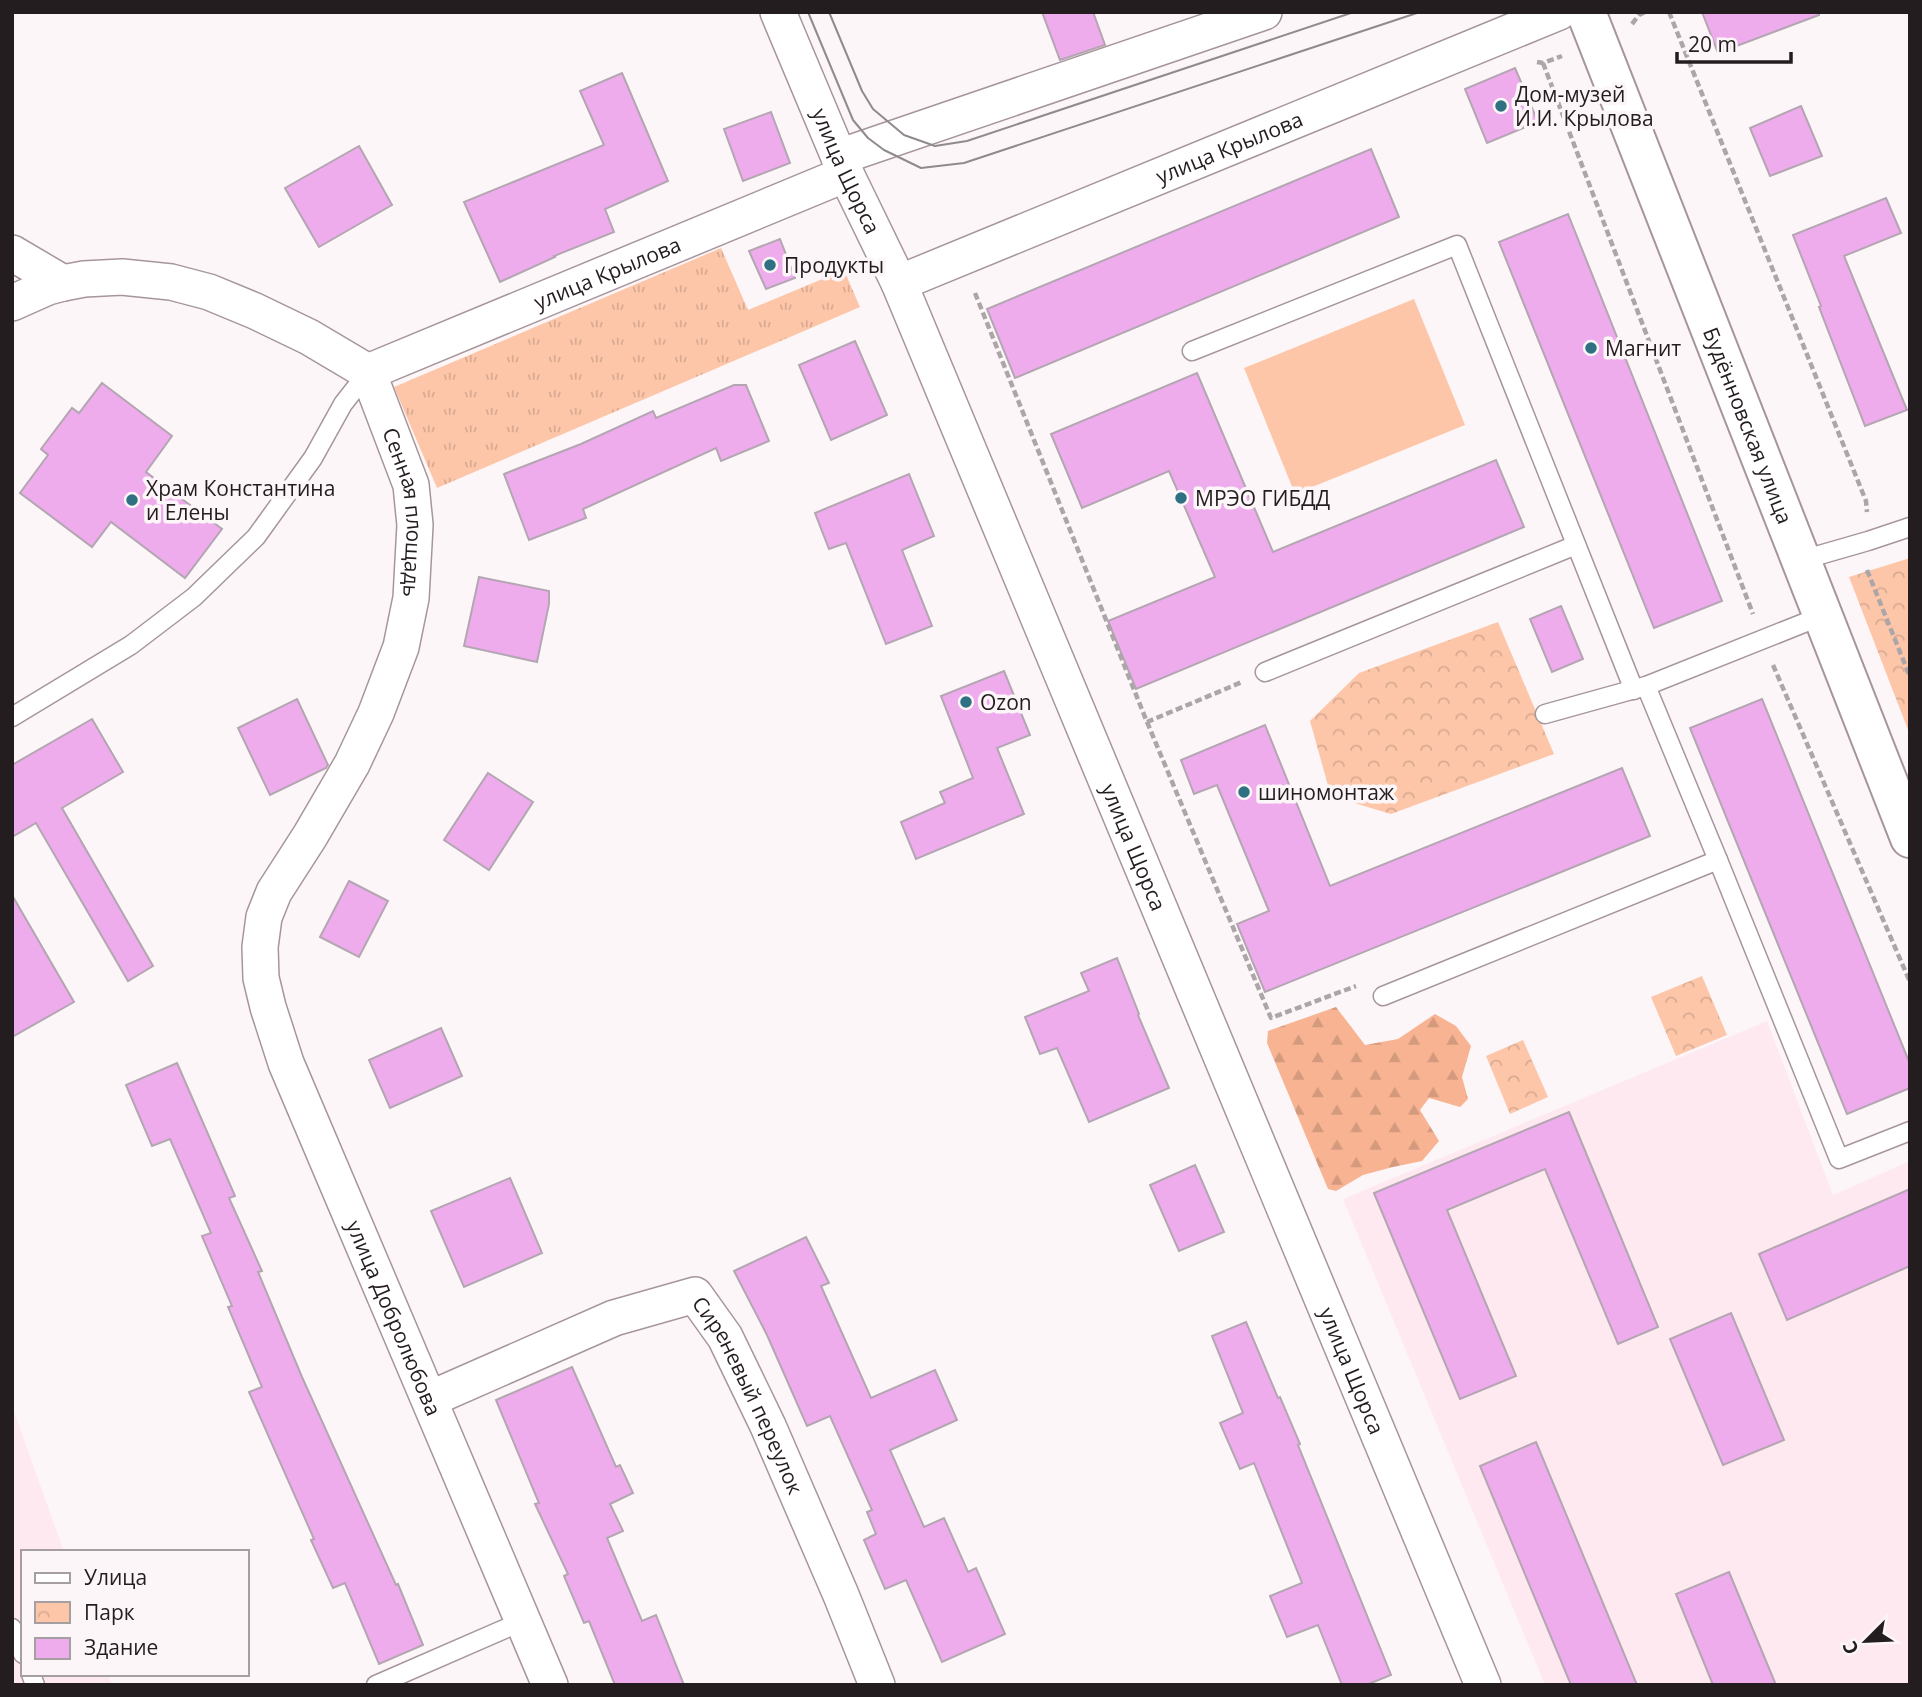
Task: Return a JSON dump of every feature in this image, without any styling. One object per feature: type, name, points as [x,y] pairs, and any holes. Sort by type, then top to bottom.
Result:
[{"type":"street","name":"улица Щорса","points":[[778,12],[842,166],[899,283],[1483,1685]]},
{"type":"street","name":"улица Крылова","points":[[368,372],[842,166],[1264,12]]},
{"type":"street","name":"улица Крылова","points":[[899,283],[1559,12]]},
{"type":"street","name":"Будённовская улица","points":[[1586,12],[1910,838]]},
{"type":"street","points":[[12,253],[63,283]]},
{"type":"street","points":[[12,303],[48,287],[84,279],[122,277],[171,282],[209,292],[255,311],[309,337],[368,372]]},
{"type":"street","name":"Сенная площадь","points":[[260,947],[264,917],[274,891],[352,764],[376,713],[401,647],[411,598],[415,525],[411,485],[368,372]]},
{"type":"street","name":"улица Добролюбова","points":[[260,947],[261,978],[286,1063],[550,1685]]},
{"type":"street","name":"Сиреневый переулок","points":[[430,1399],[614,1318],[695,1294],[725,1338],[768,1426],[877,1685]]},
{"type":"lane","points":[[1192,351],[1457,245],[1576,545],[1718,860],[1839,1159],[1910,1131]]},
{"type":"lane","points":[[12,717],[131,645],[194,597],[256,537],[313,458],[343,404],[368,372]]},
{"type":"lane","points":[[1802,560],[1910,527]]},
{"type":"lane","points":[[1265,672],[1576,545]]},
{"type":"lane","points":[[1545,713],[1640,688],[1824,615]]},
{"type":"lane","points":[[1383,996],[1718,860]]},
{"type":"lane","points":[[376,1685],[523,1621]]},
{"type":"lane","points":[[12,1628],[21,1649]]},
{"type":"path","points":[[1670,12],[1867,501],[1867,571],[1910,677]]},
{"type":"path","points":[[1543,63],[1762,640],[1910,982]]},
{"type":"path","points":[[975,292],[1147,722],[1271,1018],[1358,985]]},
{"type":"path","points":[[1147,722],[1248,680]]},
{"type":"shaded area","points":[[1767,1021],[1833,1195],[1910,1161],[1910,1685],[1545,1685],[1343,1199]]},
{"type":"shaded area","points":[[12,1406],[63,1550],[21,1550],[21,1676],[109,1676],[112,1685],[12,1685]]},
{"type":"green space","points":[[721,248],[748,310],[844,270],[860,307],[437,488],[394,387]]},
{"type":"green space","points":[[1414,299],[1465,425],[1295,494],[1244,368]]},
{"type":"green space","points":[[1910,558],[1910,735],[1849,577]]},
{"type":"green space","points":[[1498,622],[1554,754],[1391,814],[1331,796],[1310,721],[1359,673]]},
{"type":"green space","points":[[1702,976],[1727,1035],[1676,1056],[1651,997]]},
{"type":"green space","points":[[1336,1007],[1365,1045],[1398,1039],[1435,1014],[1456,1026],[1471,1046],[1462,1077],[1468,1099],[1460,1107],[1429,1098],[1420,1110],[1439,1141],[1422,1161],[1363,1175],[1336,1191],[1328,1189],[1267,1043],[1268,1031]]},
{"type":"green space","points":[[1523,1040],[1548,1097],[1510,1114],[1486,1056]]},
{"type":"building","points":[[1042,12],[1093,12],[1105,45],[1060,60]]},
{"type":"building","points":[[1702,12],[1819,12],[1819,15],[1718,53]]},
{"type":"building","name":"Дом-музей И.И. Крылова","points":[[1515,68],[1538,122],[1487,143],[1465,89]]},
{"type":"building","points":[[622,73],[668,181],[605,209],[614,232],[554,256],[500,282],[464,202],[604,145],[580,91]]},
{"type":"building","points":[[1801,106],[1822,156],[1770,176],[1750,128]]},
{"type":"building","points":[[771,112],[790,163],[743,181],[724,129]]},
{"type":"building","points":[[359,146],[392,205],[319,247],[285,188]]},
{"type":"building","points":[[1371,149],[1399,217],[1015,378],[987,309]]},
{"type":"building","points":[[1886,198],[1901,233],[1844,256],[1907,410],[1865,426],[1793,235]]},
{"type":"building","points":[[1568,214],[1722,601],[1654,628],[1499,242]]},
{"type":"building","name":"Продукты","points":[[780,239],[795,278],[766,289],[749,251]]},
{"type":"building","points":[[855,341],[887,415],[831,440],[799,365]]},
{"type":"building","points":[[1197,373],[1273,552],[1496,460],[1524,527],[1136,689],[1108,621],[1215,577],[1169,471],[1082,508],[1051,434]]},
{"type":"building","points":[[102,383],[172,436],[146,472],[222,529],[185,578],[111,522],[92,547],[20,493],[48,455],[41,449],[72,408],[79,413]]},
{"type":"building","points":[[734,385],[746,385],[769,441],[721,461],[716,448],[583,509],[586,518],[529,540],[504,474],[581,444],[653,411],[656,418]]},
{"type":"building","points":[[909,474],[934,536],[902,550],[932,626],[886,644],[846,543],[829,549],[815,513]]},
{"type":"building","points":[[479,577],[549,591],[549,604],[537,662],[464,646]]},
{"type":"building","points":[[1561,606],[1583,659],[1552,672],[1530,619]]},
{"type":"building","points":[[1004,671],[1030,735],[997,748],[1024,814],[916,859],[901,822],[945,803],[940,792],[973,778],[941,696]]},
{"type":"building","points":[[297,699],[328,765],[270,795],[238,728]]},
{"type":"building","points":[[1762,699],[1910,1064],[1910,1088],[1847,1114],[1690,728]]},
{"type":"building","points":[[92,719],[123,772],[62,808],[153,966],[128,981],[36,823],[12,837],[12,765]]},
{"type":"building","points":[[1265,725],[1330,886],[1622,768],[1650,836],[1265,992],[1237,924],[1269,911],[1217,785],[1194,794],[1181,760]]},
{"type":"building","points":[[488,773],[533,802],[489,870],[444,840]]},
{"type":"building","points":[[349,881],[388,901],[359,957],[320,937]]},
{"type":"building","points":[[12,895],[74,1002],[12,1037]]},
{"type":"building","points":[[1117,958],[1169,1088],[1089,1122],[1057,1048],[1040,1054],[1025,1017],[1089,991],[1081,973]]},
{"type":"building","points":[[441,1028],[462,1076],[390,1108],[369,1060]]},
{"type":"building","points":[[177,1063],[235,1196],[229,1198],[262,1271],[258,1272],[302,1377],[396,1585],[398,1584],[423,1645],[379,1664],[345,1583],[333,1588],[249,1392],[262,1387],[202,1236],[211,1233],[170,1139],[152,1146],[126,1085]]},
{"type":"building","points":[[1569,1112],[1658,1327],[1618,1344],[1545,1169],[1447,1210],[1516,1376],[1460,1399],[1374,1193]]},
{"type":"building","points":[[1195,1165],[1224,1232],[1179,1251],[1150,1185]]},
{"type":"building","points":[[510,1178],[542,1253],[464,1287],[431,1211]]},
{"type":"building","points":[[1910,1189],[1910,1266],[1787,1320],[1759,1254]]},
{"type":"building","points":[[806,1237],[829,1283],[821,1286],[871,1398],[935,1370],[957,1420],[890,1450],[924,1527],[944,1518],[968,1572],[976,1568],[1005,1634],[942,1662],[906,1580],[885,1589],[864,1540],[876,1534],[867,1512],[872,1510],[830,1416],[807,1426],[767,1335],[734,1271]]},
{"type":"building","points":[[1731,1313],[1784,1440],[1723,1465],[1670,1339]]},
{"type":"building","points":[[1246,1322],[1300,1444],[1298,1445],[1391,1675],[1366,1685],[1342,1685],[1318,1625],[1287,1637],[1270,1596],[1302,1583],[1254,1463],[1240,1469],[1220,1423],[1243,1413],[1212,1336]]},
{"type":"building","points":[[572,1367],[616,1467],[620,1465],[633,1493],[610,1504],[623,1531],[607,1538],[642,1621],[656,1615],[684,1685],[615,1685],[589,1621],[584,1623],[564,1576],[568,1574],[535,1504],[539,1503],[496,1400]]},
{"type":"building","points":[[1536,1442],[1637,1685],[1571,1685],[1480,1466]]},
{"type":"building","points":[[1729,1572],[1776,1685],[1713,1685],[1676,1594]]},
{"type":"tram line","points":[[808,12],[853,120],[868,138],[884,150],[921,168],[964,163],[1420,12]]},
{"type":"tram line","points":[[829,12],[862,91],[873,109],[904,135],[935,146],[967,141],[1354,12]]},
{"type":"place","name":"Дом-музей И.И. Крылова","points":[[1501,106]]},
{"type":"place","name":"Продукты","points":[[770,265]]},
{"type":"place","name":"Магнит","points":[[1591,348]]},
{"type":"place","name":"МРЭО ГИБДД","points":[[1181,498]]},
{"type":"place","name":"Храм Константина и Елены","points":[[132,500]]},
{"type":"place","name":"Ozon","points":[[966,702]]},
{"type":"place","name":"шиномонтаж","points":[[1244,792]]}]
